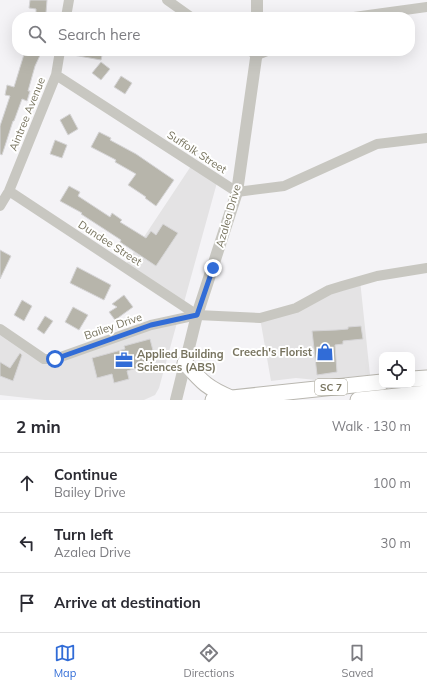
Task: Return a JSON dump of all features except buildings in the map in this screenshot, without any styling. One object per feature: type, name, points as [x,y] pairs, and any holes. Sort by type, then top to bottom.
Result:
[{"type":"main road","points":[[185,363],[214,391],[232,398]]},
{"type":"main road","points":[[415,379],[427,378]]},
{"type":"main road","name":"SC 7","points":[[213,400],[379,382]]},
{"type":"main road","name":"SC 7","points":[[358,400],[427,393]]},
{"type":"street","points":[[67,12],[69,0]]},
{"type":"street","points":[[167,0],[185,12]]},
{"type":"street","points":[[257,0],[257,12]]},
{"type":"street","points":[[390,12],[427,7]]},
{"type":"street","name":"Aintree Avenue","points":[[0,206],[9,192],[56,75],[59,56]]},
{"type":"street","name":"Azalea Drive","points":[[176,400],[197,315],[237,192],[257,56]]},
{"type":"street","name":"Suffolk Street","points":[[56,75],[237,192]]},
{"type":"street","points":[[237,192],[284,186],[377,144],[427,138]]},
{"type":"street","name":"Dundee Street","points":[[9,192],[197,315]]},
{"type":"street","name":"Bailey Drive","points":[[0,329],[44,359],[55,359],[151,325],[197,315],[260,318],[296,308],[329,290],[348,284],[377,276],[427,268]]},
{"type":"shaded area","points":[[193,163],[218,179],[183,306],[124,267]]},
{"type":"shaded area","points":[[360,280],[370,375],[316,380],[296,378],[271,381],[260,318]]},
{"type":"shaded area","points":[[178,319],[159,388],[155,395],[144,400],[45,400],[0,395],[0,329],[44,359]]},
{"type":"place","name":"Creech's Florist","points":[[325,352]]},
{"type":"place","name":"Applied Building Sciences (ABS)","points":[[124,360]]},
{"type":"route","points":[[55,359],[151,325],[197,315],[213,268]]}]
